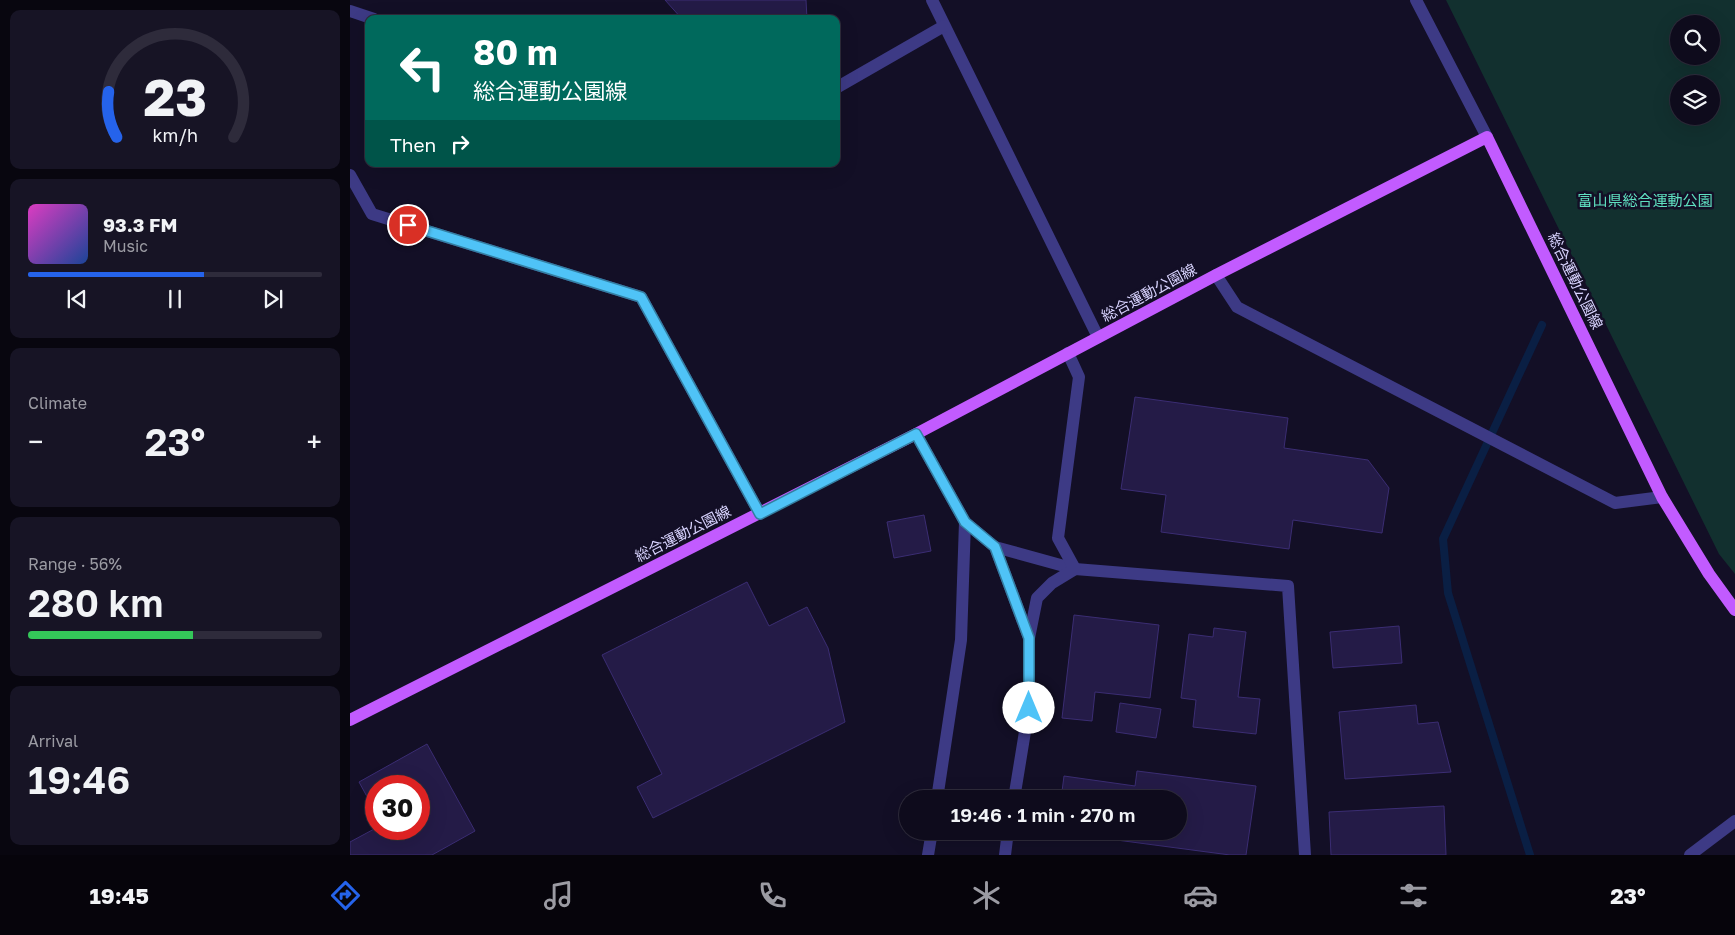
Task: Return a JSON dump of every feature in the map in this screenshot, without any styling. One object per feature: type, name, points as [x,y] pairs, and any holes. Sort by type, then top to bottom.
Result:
[{"type":"main road","name":"総合運動公園線","points":[[350,720],[760,514],[916,434],[1216,275],[1487,137],[1662,497],[1709,574],[1735,610]]},
{"type":"street","points":[[932,0],[1098,337]]},
{"type":"street","points":[[1416,0],[1487,137]]},
{"type":"street","points":[[350,11],[365,16]]},
{"type":"street","points":[[840,86],[944,26]]},
{"type":"street","points":[[350,175],[372,214],[641,297],[760,514]]},
{"type":"street","points":[[1216,275],[1237,308],[1614,503],[1662,497]]},
{"type":"street","points":[[1068,354],[1080,377],[1058,538],[1075,569]]},
{"type":"street","points":[[916,434],[965,522],[995,547],[1075,569],[1288,586],[1305,855]]},
{"type":"street","points":[[938,790],[961,640],[965,522]]},
{"type":"street","points":[[995,547],[1029,638]]},
{"type":"street","points":[[1015,790],[1029,708],[1029,638],[1037,598],[1052,583],[1075,569]]},
{"type":"street","points":[[1690,855],[1735,821]]},
{"type":"street","points":[[928,855],[930,840]]},
{"type":"street","points":[[1004,855],[1006,840]]},
{"type":"green space","name":"富山県総合運動公園","points":[[1446,0],[1735,0],[1735,574],[1719,554]]},
{"type":"building","points":[[665,0],[806,0],[807,15],[678,15]]},
{"type":"building","points":[[1135,397],[1288,418],[1284,448],[1368,460],[1389,488],[1382,533],[1293,520],[1289,549],[1161,532],[1166,495],[1121,489]]},
{"type":"building","points":[[924,515],[931,551],[894,558],[887,522]]},
{"type":"building","points":[[747,582],[769,626],[807,607],[828,648],[845,722],[653,818],[637,787],[662,774],[602,655]]},
{"type":"building","points":[[1074,615],[1159,625],[1150,698],[1095,692],[1092,721],[1062,718]]},
{"type":"building","points":[[1399,626],[1402,663],[1333,668],[1330,632]]},
{"type":"building","points":[[1214,628],[1246,632],[1238,697],[1260,699],[1256,734],[1193,727],[1196,700],[1181,698],[1189,634],[1213,637]]},
{"type":"building","points":[[1120,703],[1161,709],[1156,738],[1116,732]]},
{"type":"building","points":[[1416,705],[1418,724],[1438,722],[1451,772],[1345,779],[1339,712]]},
{"type":"building","points":[[427,744],[475,831],[432,855],[350,855],[350,842],[365,834],[365,840],[430,840],[430,775],[372,775]]},
{"type":"building","points":[[1137,771],[1256,786],[1246,855],[1230,855],[1117,840],[1187,840],[1187,790],[1062,790],[1064,776],[1135,786]]},
{"type":"building","points":[[365,779],[365,793],[359,782]]},
{"type":"building","points":[[1444,806],[1446,855],[1331,855],[1329,812]]},
{"type":"waterway","points":[[1530,855],[1448,593],[1443,539],[1542,325]]},
{"type":"route","points":[[408,225],[641,297],[760,514],[916,434],[965,522],[995,547],[1029,638],[1029,708]]}]
